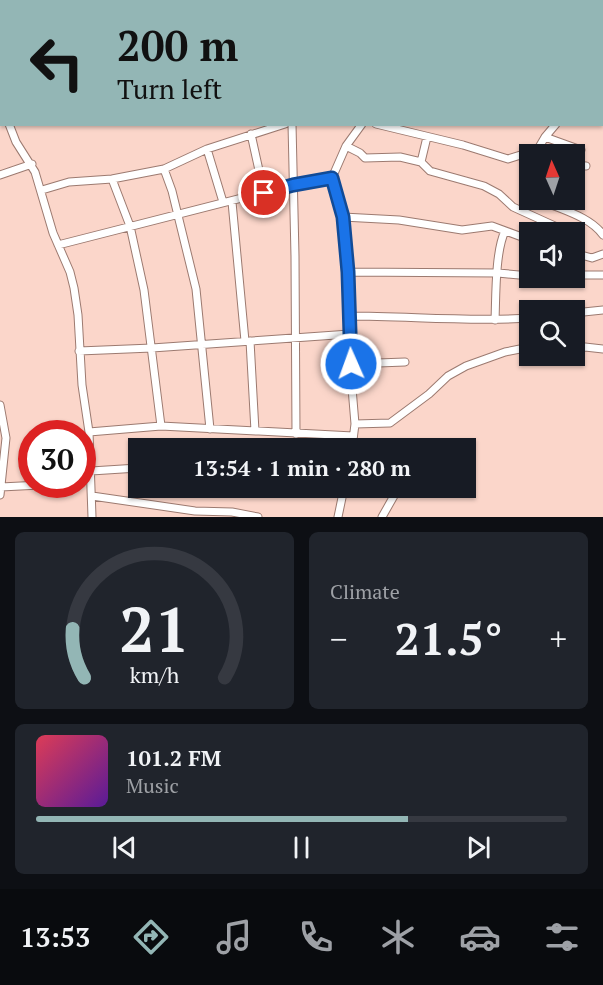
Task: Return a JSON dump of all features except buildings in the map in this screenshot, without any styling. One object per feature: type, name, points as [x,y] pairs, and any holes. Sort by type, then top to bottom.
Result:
[{"type":"street","points":[[10,126],[16,142],[32,164],[58,245],[70,272],[78,315],[79,351],[88,420]]},
{"type":"street","points":[[42,190],[69,182],[112,178],[164,169],[207,149],[278,126]]},
{"type":"street","points":[[292,126],[296,434]]},
{"type":"street","points":[[96,431],[161,426],[353,436],[355,424],[348,272],[343,217],[332,178],[346,146],[361,126]]},
{"type":"street","points":[[384,126],[463,145],[508,159],[519,156]]},
{"type":"street","points":[[540,144],[544,136],[554,126]]},
{"type":"street","points":[[251,134],[264,193]]},
{"type":"street","points":[[544,136],[565,144]]},
{"type":"street","points":[[421,162],[427,137]]},
{"type":"street","points":[[346,146],[360,153],[365,159],[400,157],[421,162],[430,171],[484,186],[499,194],[513,207],[546,222]]},
{"type":"street","points":[[207,149],[223,202]]},
{"type":"street","points":[[0,175],[32,164]]},
{"type":"street","points":[[164,169],[172,191],[196,289],[210,429]]},
{"type":"street","points":[[112,178],[130,226],[144,290],[161,426]]},
{"type":"street","points":[[58,245],[177,216],[223,202],[332,178]]},
{"type":"street","points":[[232,201],[248,341],[255,431]]},
{"type":"street","points":[[563,210],[596,227],[603,235]]},
{"type":"street","points":[[343,217],[399,220],[462,230],[492,226],[519,236]]},
{"type":"street","points":[[495,320],[498,273],[503,237],[506,231]]},
{"type":"street","points":[[585,256],[592,258],[603,254]]},
{"type":"street","points":[[348,272],[519,275]]},
{"type":"street","points":[[585,275],[603,275]]},
{"type":"street","points":[[585,312],[603,310]]},
{"type":"street","points":[[349,316],[519,319]]},
{"type":"street","points":[[79,351],[350,334]]},
{"type":"street","points":[[585,347],[603,349]]},
{"type":"street","points":[[355,424],[390,423],[429,394],[448,376],[466,366],[519,349]]},
{"type":"street","points":[[351,364],[405,362]]},
{"type":"street","points":[[0,405],[1,491],[18,489]]},
{"type":"street","points":[[96,471],[128,469]]},
{"type":"street","points":[[96,497],[195,511],[231,512],[258,517]]},
{"type":"street","points":[[92,498],[92,517]]},
{"type":"street","points":[[338,517],[342,498]]},
{"type":"street","points":[[382,517],[393,498]]},
{"type":"route","points":[[264,193],[332,178],[343,217],[348,272],[351,364]]}]
